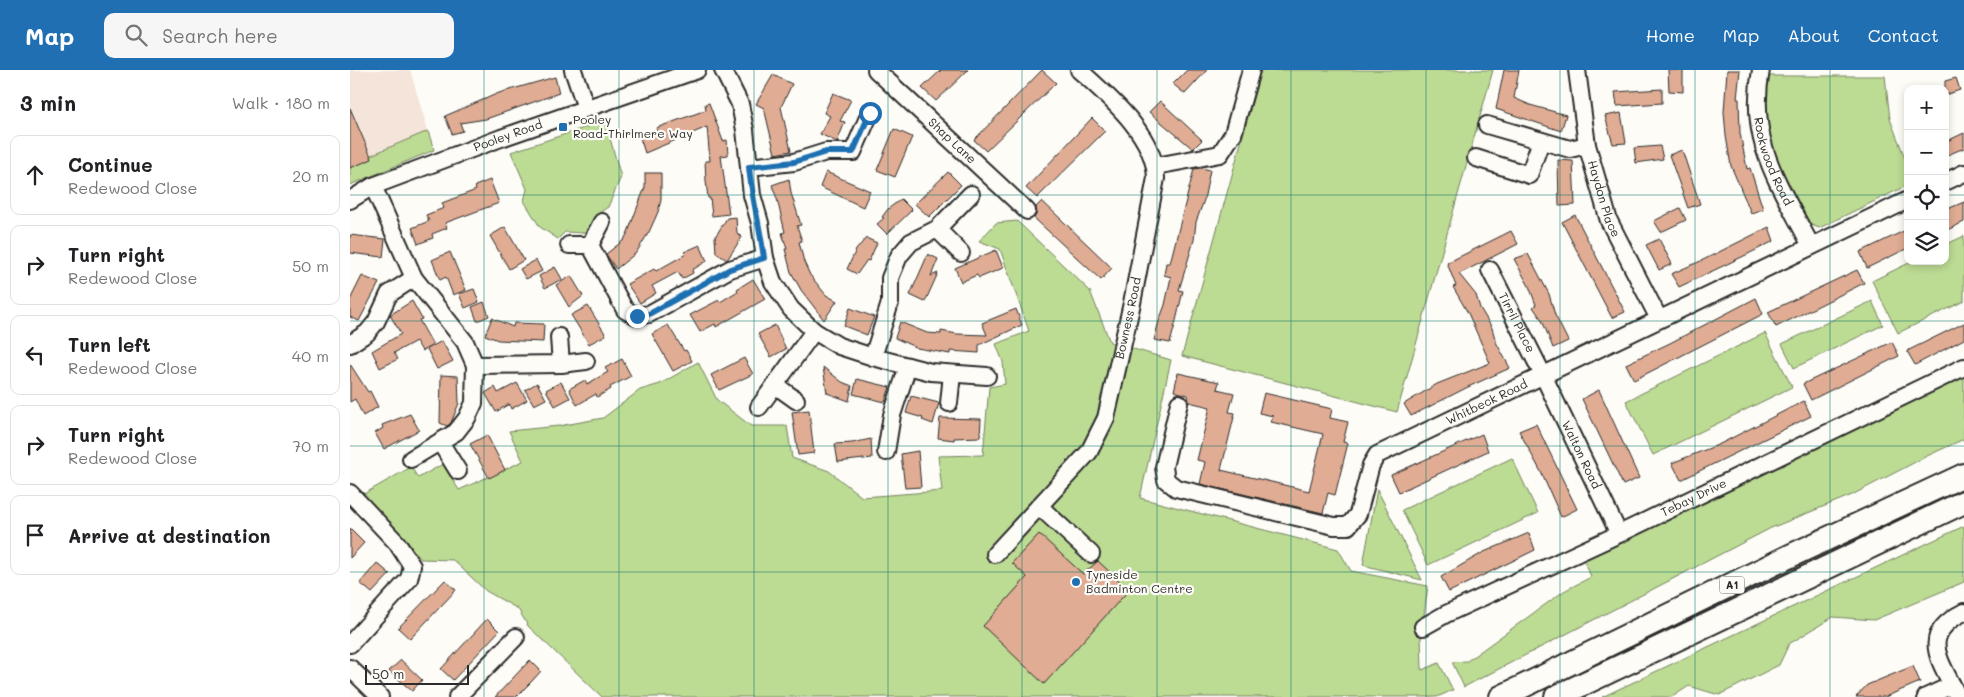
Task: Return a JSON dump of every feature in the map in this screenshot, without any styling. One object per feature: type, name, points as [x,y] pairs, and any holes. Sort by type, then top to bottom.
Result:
[{"type":"highway","name":"A1","points":[[1501,697],[1790,556],[1964,475]]},
{"type":"highway","name":"A1","points":[[1556,697],[1964,502]]},
{"type":"street","points":[[573,70],[586,108]]},
{"type":"street","name":"Pooley Road","points":[[350,200],[374,186],[501,138],[697,70]]},
{"type":"street","points":[[723,70],[740,104],[745,130],[752,195],[760,223],[764,258],[773,282],[791,309],[814,331],[839,346],[931,372],[987,376]]},
{"type":"street","name":"Shap Lane","points":[[876,70],[1027,211]]},
{"type":"street","points":[[1090,74],[1124,111],[1144,142],[1156,166],[1220,154],[1233,134],[1251,70]]},
{"type":"street","name":"Haydon Place","points":[[1577,70],[1587,145],[1608,221],[1659,319]]},
{"type":"street","name":"Rookwood Road","points":[[1761,70],[1757,89],[1758,126],[1767,160],[1811,246]]},
{"type":"street","points":[[749,167],[794,162],[826,152],[853,152],[870,113]]},
{"type":"street","points":[[1487,125],[1570,149],[1587,145]]},
{"type":"street","points":[[1476,158],[1529,175],[1541,140]]},
{"type":"street","name":"Bowness Road","points":[[995,554],[1089,452],[1106,418],[1132,303],[1156,178],[1156,166]]},
{"type":"street","points":[[1949,180],[1964,173]]},
{"type":"street","points":[[374,186],[414,278],[465,342],[475,365],[474,403],[467,418],[456,432],[411,460]]},
{"type":"street","points":[[873,357],[890,303],[890,278],[899,256],[911,242],[937,229],[971,194]]},
{"type":"street","name":"Whitbeck Road","points":[[1179,403],[1164,467],[1166,480],[1176,488],[1334,526],[1348,526],[1358,514],[1370,465],[1378,455],[1904,202]]},
{"type":"street","points":[[590,245],[602,222]]},
{"type":"street","points":[[937,229],[961,253]]},
{"type":"street","points":[[569,245],[590,245]]},
{"type":"street","points":[[590,245],[625,310],[637,316],[649,314],[730,269],[764,258]]},
{"type":"street","name":"Tirril Place","points":[[1490,270],[1542,375]]},
{"type":"street","points":[[350,344],[367,333],[376,322],[389,294],[414,278]]},
{"type":"street","points":[[758,407],[814,331]]},
{"type":"street","points":[[559,337],[561,364]]},
{"type":"street","points":[[475,365],[561,364],[586,361]]},
{"type":"street","points":[[886,452],[892,415],[908,366]]},
{"type":"street","name":"Tebay Drive","points":[[1424,627],[1446,614],[1619,534],[1964,367]]},
{"type":"street","points":[[949,403],[952,374]]},
{"type":"street","name":"Walton Road","points":[[1542,375],[1619,534]]},
{"type":"street","points":[[775,385],[796,400]]},
{"type":"street","points":[[440,442],[458,471]]},
{"type":"street","points":[[350,492],[397,543],[412,566],[409,579],[350,644]]},
{"type":"street","points":[[1040,506],[1091,554]]},
{"type":"street","points":[[1926,697],[1955,691],[1935,646],[1942,626],[1949,619],[1964,612]]},
{"type":"street","points":[[457,697],[516,637]]},
{"type":"street","points":[[350,668],[380,697]]},
{"type":"shaded area","points":[[350,70],[410,70],[428,131],[350,164]]},
{"type":"green space","points":[[1261,70],[1493,70],[1397,412],[1182,356]]},
{"type":"green space","points":[[1766,76],[1885,76],[1890,119],[1904,156],[1904,187],[1819,228],[1804,222],[1773,152],[1766,116]]},
{"type":"green space","points":[[605,121],[621,177],[608,207],[596,215],[585,233],[565,232],[558,239],[540,227],[524,201],[527,189],[511,152]]},
{"type":"green space","points":[[428,131],[434,150],[350,185],[350,164]]},
{"type":"green space","points":[[1017,221],[1090,291],[1110,342],[1171,360],[1140,498],[1338,549],[1351,571],[1428,586],[1421,637],[1422,670],[1439,663],[1453,690],[1437,697],[602,697],[528,626],[518,609],[486,591],[453,560],[421,559],[362,495],[411,467],[418,478],[443,464],[459,490],[523,461],[509,431],[559,426],[603,418],[640,390],[660,384],[698,362],[717,400],[751,426],[787,426],[792,458],[829,471],[862,497],[942,491],[938,456],[983,455],[989,387],[1005,384],[1003,362],[996,344],[1029,331],[1000,249],[979,241],[996,223]]},
{"type":"green space","points":[[1964,236],[1964,301],[1898,333],[1872,281],[1905,265],[1949,265],[1949,243]]},
{"type":"green space","points":[[1872,301],[1883,325],[1794,368],[1782,344]]},
{"type":"green space","points":[[1765,333],[1792,387],[1653,455],[1626,401]]},
{"type":"green space","points":[[1964,375],[1964,439],[1852,495],[1771,528],[1464,687],[1452,662],[1467,661],[1564,591],[1591,577],[1584,559]]},
{"type":"green space","points":[[1512,458],[1538,513],[1428,565],[1402,510]]},
{"type":"green space","points":[[1377,489],[1422,580],[1363,565]]},
{"type":"green space","points":[[1964,526],[1964,582],[1874,620],[1833,617],[1789,644],[1779,665],[1719,695],[1689,686],[1672,697],[1602,697]]},
{"type":"building","points":[[941,70],[968,70],[936,101],[922,88]]},
{"type":"building","points":[[1042,70],[1056,83],[986,151],[974,140]]},
{"type":"building","points":[[1187,70],[1207,70],[1185,94],[1173,84]]},
{"type":"building","points":[[1504,70],[1519,70],[1514,98],[1530,105],[1566,115],[1561,131],[1496,109]]},
{"type":"building","points":[[1668,70],[1683,70],[1683,92],[1669,91]]},
{"type":"building","points":[[1727,70],[1740,70],[1737,99],[1739,99],[1740,133],[1747,169],[1750,168],[1763,209],[1751,213],[1731,166],[1724,112]]},
{"type":"building","points":[[773,75],[792,84],[781,107],[791,151],[775,154],[764,108],[756,104]]},
{"type":"building","points":[[555,77],[559,93],[486,119],[460,123],[463,131],[452,134],[445,116],[499,93]]},
{"type":"building","points":[[1956,78],[1960,90],[1949,94],[1949,85],[1945,85],[1945,81]]},
{"type":"building","points":[[1662,89],[1662,103],[1617,106],[1615,92]]},
{"type":"building","points":[[833,93],[851,100],[840,121],[845,122],[837,142],[820,134],[830,116],[824,113]]},
{"type":"building","points":[[1160,101],[1202,140],[1193,149],[1149,112]]},
{"type":"building","points":[[709,103],[723,141],[727,140],[728,155],[721,156],[729,214],[712,216],[706,181],[705,161],[710,161],[707,127],[645,153],[640,138],[657,131],[656,128],[706,110],[705,104]]},
{"type":"building","points":[[350,108],[372,159],[350,168]]},
{"type":"building","points":[[1621,113],[1626,143],[1613,144],[1605,116]]},
{"type":"building","points":[[1092,118],[1105,131],[1037,198],[1026,188]]},
{"type":"building","points":[[894,129],[912,137],[895,177],[877,170]]},
{"type":"building","points":[[1964,133],[1964,148],[1949,154],[1949,140]]},
{"type":"building","points":[[1660,146],[1663,159],[1636,163],[1634,148]]},
{"type":"building","points":[[1682,150],[1700,204],[1688,208],[1669,155]]},
{"type":"building","points":[[1558,160],[1573,161],[1575,205],[1559,206]]},
{"type":"building","points":[[1194,169],[1210,170],[1204,200],[1196,222],[1194,240],[1179,290],[1183,291],[1175,325],[1170,343],[1154,340],[1165,305],[1171,277],[1164,275],[1166,263],[1170,263]]},
{"type":"building","points":[[826,172],[870,191],[863,207],[820,187]]},
{"type":"building","points":[[948,172],[961,185],[929,217],[915,204]]},
{"type":"building","points":[[645,173],[661,173],[661,200],[658,212],[649,232],[636,253],[616,269],[606,254],[624,240],[628,232],[645,187]]},
{"type":"building","points":[[789,179],[791,193],[801,225],[797,226],[802,241],[799,242],[804,262],[810,275],[826,295],[837,301],[824,320],[801,290],[791,272],[785,249],[787,249],[782,233],[785,232],[772,185]]},
{"type":"building","points":[[490,180],[499,203],[445,223],[447,228],[432,234],[433,238],[418,244],[412,228],[429,221],[426,215],[444,208],[442,203],[476,190],[475,186]]},
{"type":"building","points":[[901,199],[912,210],[887,234],[877,224],[884,218],[882,217],[888,209]]},
{"type":"building","points":[[1042,201],[1112,268],[1101,280],[1034,218],[1037,213],[1036,207]]},
{"type":"building","points":[[1964,202],[1964,222],[1949,229],[1949,220],[1949,208]]},
{"type":"building","points":[[1680,208],[1686,220],[1661,232],[1654,221]]},
{"type":"building","points":[[1575,215],[1625,312],[1612,318],[1562,222]]},
{"type":"building","points":[[736,217],[737,234],[742,237],[727,260],[716,253],[715,237],[727,218]]},
{"type":"building","points":[[505,227],[524,260],[509,269],[490,236]]},
{"type":"building","points":[[1769,227],[1774,241],[1746,255],[1679,287],[1671,274],[1703,260]]},
{"type":"building","points":[[1511,231],[1518,244],[1459,274],[1476,295],[1480,308],[1492,328],[1496,342],[1510,368],[1411,416],[1404,404],[1437,384],[1490,363],[1468,313],[1453,287],[1456,286],[1447,263]]},
{"type":"building","points":[[1904,231],[1904,250],[1867,268],[1860,252]]},
{"type":"building","points":[[350,235],[385,239],[383,257],[350,253]]},
{"type":"building","points":[[866,238],[877,243],[869,261],[867,260],[857,274],[847,269],[856,250]]},
{"type":"building","points":[[1659,239],[1672,264],[1659,270],[1646,245]]},
{"type":"building","points":[[700,245],[707,261],[692,270],[693,273],[682,279],[678,272],[652,286],[656,293],[640,303],[627,284],[654,269],[656,271],[686,254],[684,252]]},
{"type":"building","points":[[996,250],[1003,268],[979,278],[977,275],[961,282],[955,268]]},
{"type":"building","points":[[450,252],[466,290],[453,295],[446,277],[440,280],[432,260]]},
{"type":"building","points":[[928,254],[938,259],[931,276],[938,273],[925,302],[910,295]]},
{"type":"building","points":[[1528,254],[1549,294],[1555,315],[1568,341],[1553,348],[1542,320],[1533,307],[1536,305],[1529,286],[1514,259]]},
{"type":"building","points":[[536,260],[542,271],[526,279],[520,269]]},
{"type":"building","points":[[555,267],[562,279],[545,288],[539,276]]},
{"type":"building","points":[[1857,270],[1864,283],[1776,327],[1768,312]]},
{"type":"building","points":[[362,276],[379,283],[359,321],[350,317],[350,300]]},
{"type":"building","points":[[571,276],[583,296],[569,307],[556,285]]},
{"type":"building","points":[[753,279],[765,299],[716,327],[715,324],[700,332],[690,315],[719,300],[720,302]]},
{"type":"building","points":[[474,289],[479,302],[465,308],[459,294]]},
{"type":"building","points":[[1756,298],[1763,314],[1634,380],[1626,364]]},
{"type":"building","points":[[412,301],[422,319],[419,320],[433,345],[422,351],[416,341],[394,353],[398,359],[380,368],[372,351],[401,334],[390,315]]},
{"type":"building","points":[[484,302],[489,316],[477,321],[472,307]]},
{"type":"building","points":[[588,306],[606,335],[589,344],[571,315]]},
{"type":"building","points":[[850,308],[874,317],[867,335],[844,326]]},
{"type":"building","points":[[1016,309],[1022,325],[979,345],[979,353],[950,351],[950,354],[917,348],[895,338],[900,322],[927,333],[941,334],[941,331],[957,334],[987,335],[982,323]]},
{"type":"building","points":[[492,318],[513,327],[514,323],[544,324],[543,342],[498,340],[485,335]]},
{"type":"building","points":[[1964,323],[1964,339],[1915,365],[1907,351]]},
{"type":"building","points":[[668,325],[692,361],[673,371],[652,334]]},
{"type":"building","points":[[775,325],[786,349],[771,357],[758,334]]},
{"type":"building","points":[[442,341],[453,361],[437,369],[427,349]]},
{"type":"building","points":[[1892,342],[1899,356],[1811,400],[1803,384]]},
{"type":"building","points":[[744,358],[753,374],[719,390],[711,375]]},
{"type":"building","points":[[622,359],[631,376],[610,387],[611,389],[597,397],[596,394],[577,405],[569,389],[585,380],[587,384],[608,372],[605,368]]},
{"type":"building","points":[[350,364],[368,392],[370,391],[378,407],[363,416],[355,399],[350,402]]},
{"type":"building","points":[[823,367],[842,382],[852,386],[849,401],[827,393]]},
{"type":"building","points":[[1178,373],[1219,382],[1217,389],[1234,393],[1229,412],[1235,413],[1221,470],[1309,491],[1323,434],[1271,422],[1273,416],[1259,413],[1264,393],[1332,409],[1330,418],[1348,422],[1343,442],[1348,443],[1335,495],[1328,493],[1323,513],[1200,484],[1205,462],[1197,460],[1210,407],[1189,402],[1188,395],[1174,391]]},
{"type":"building","points":[[441,375],[458,376],[459,403],[451,423],[447,426],[440,423]]},
{"type":"building","points":[[857,379],[890,387],[885,402],[853,394]]},
{"type":"building","points":[[561,382],[570,398],[555,406],[546,390]]},
{"type":"building","points":[[517,383],[527,400],[511,409],[509,404],[496,412],[485,393],[495,387],[498,393]]},
{"type":"building","points":[[537,383],[546,399],[534,405],[525,390]]},
{"type":"building","points":[[1599,390],[1639,478],[1623,485],[1582,399]]},
{"type":"building","points":[[911,396],[939,403],[933,424],[922,420],[923,418],[906,413]]},
{"type":"building","points":[[1804,401],[1811,416],[1681,480],[1672,463],[1720,444]]},
{"type":"building","points":[[809,410],[814,453],[798,455],[792,412]]},
{"type":"building","points":[[410,414],[419,430],[384,449],[375,433],[383,428],[382,425]]},
{"type":"building","points":[[940,418],[981,419],[980,437],[954,438],[954,440],[938,438]]},
{"type":"building","points":[[1536,424],[1577,509],[1561,517],[1541,472],[1519,431]]},
{"type":"building","points":[[1482,434],[1488,451],[1399,492],[1391,475]]},
{"type":"building","points":[[487,435],[505,470],[489,478],[470,444]]},
{"type":"building","points":[[871,439],[872,458],[838,462],[835,444]]},
{"type":"building","points":[[918,451],[921,487],[905,488],[901,454]]},
{"type":"building","points":[[350,529],[364,543],[350,558]]},
{"type":"building","points":[[1529,533],[1535,550],[1449,592],[1441,577],[1484,552]]},
{"type":"building","points":[[1039,534],[1083,574],[1098,561],[1129,590],[1044,684],[983,626],[1027,577],[1012,563]]},
{"type":"building","points":[[377,563],[390,574],[372,593],[360,583]]},
{"type":"building","points":[[445,580],[456,590],[410,639],[398,628]]},
{"type":"building","points":[[487,619],[499,631],[453,680],[441,669]]},
{"type":"building","points":[[401,660],[422,680],[412,691],[389,671]]},
{"type":"building","points":[[530,660],[541,671],[532,681],[516,697],[495,697]]},
{"type":"building","points":[[1913,666],[1920,682],[1885,697],[1856,697],[1867,685]]},
{"type":"place","name":"Pooley Road-Thirlmere Way","points":[[563,127]]},
{"type":"place","name":"Tyneside Badminton Centre","points":[[1076,582]]},
{"type":"route","points":[[637,316],[649,314],[730,269],[764,258],[760,223],[752,195],[749,167],[794,162],[826,152],[853,152],[870,113]]}]
